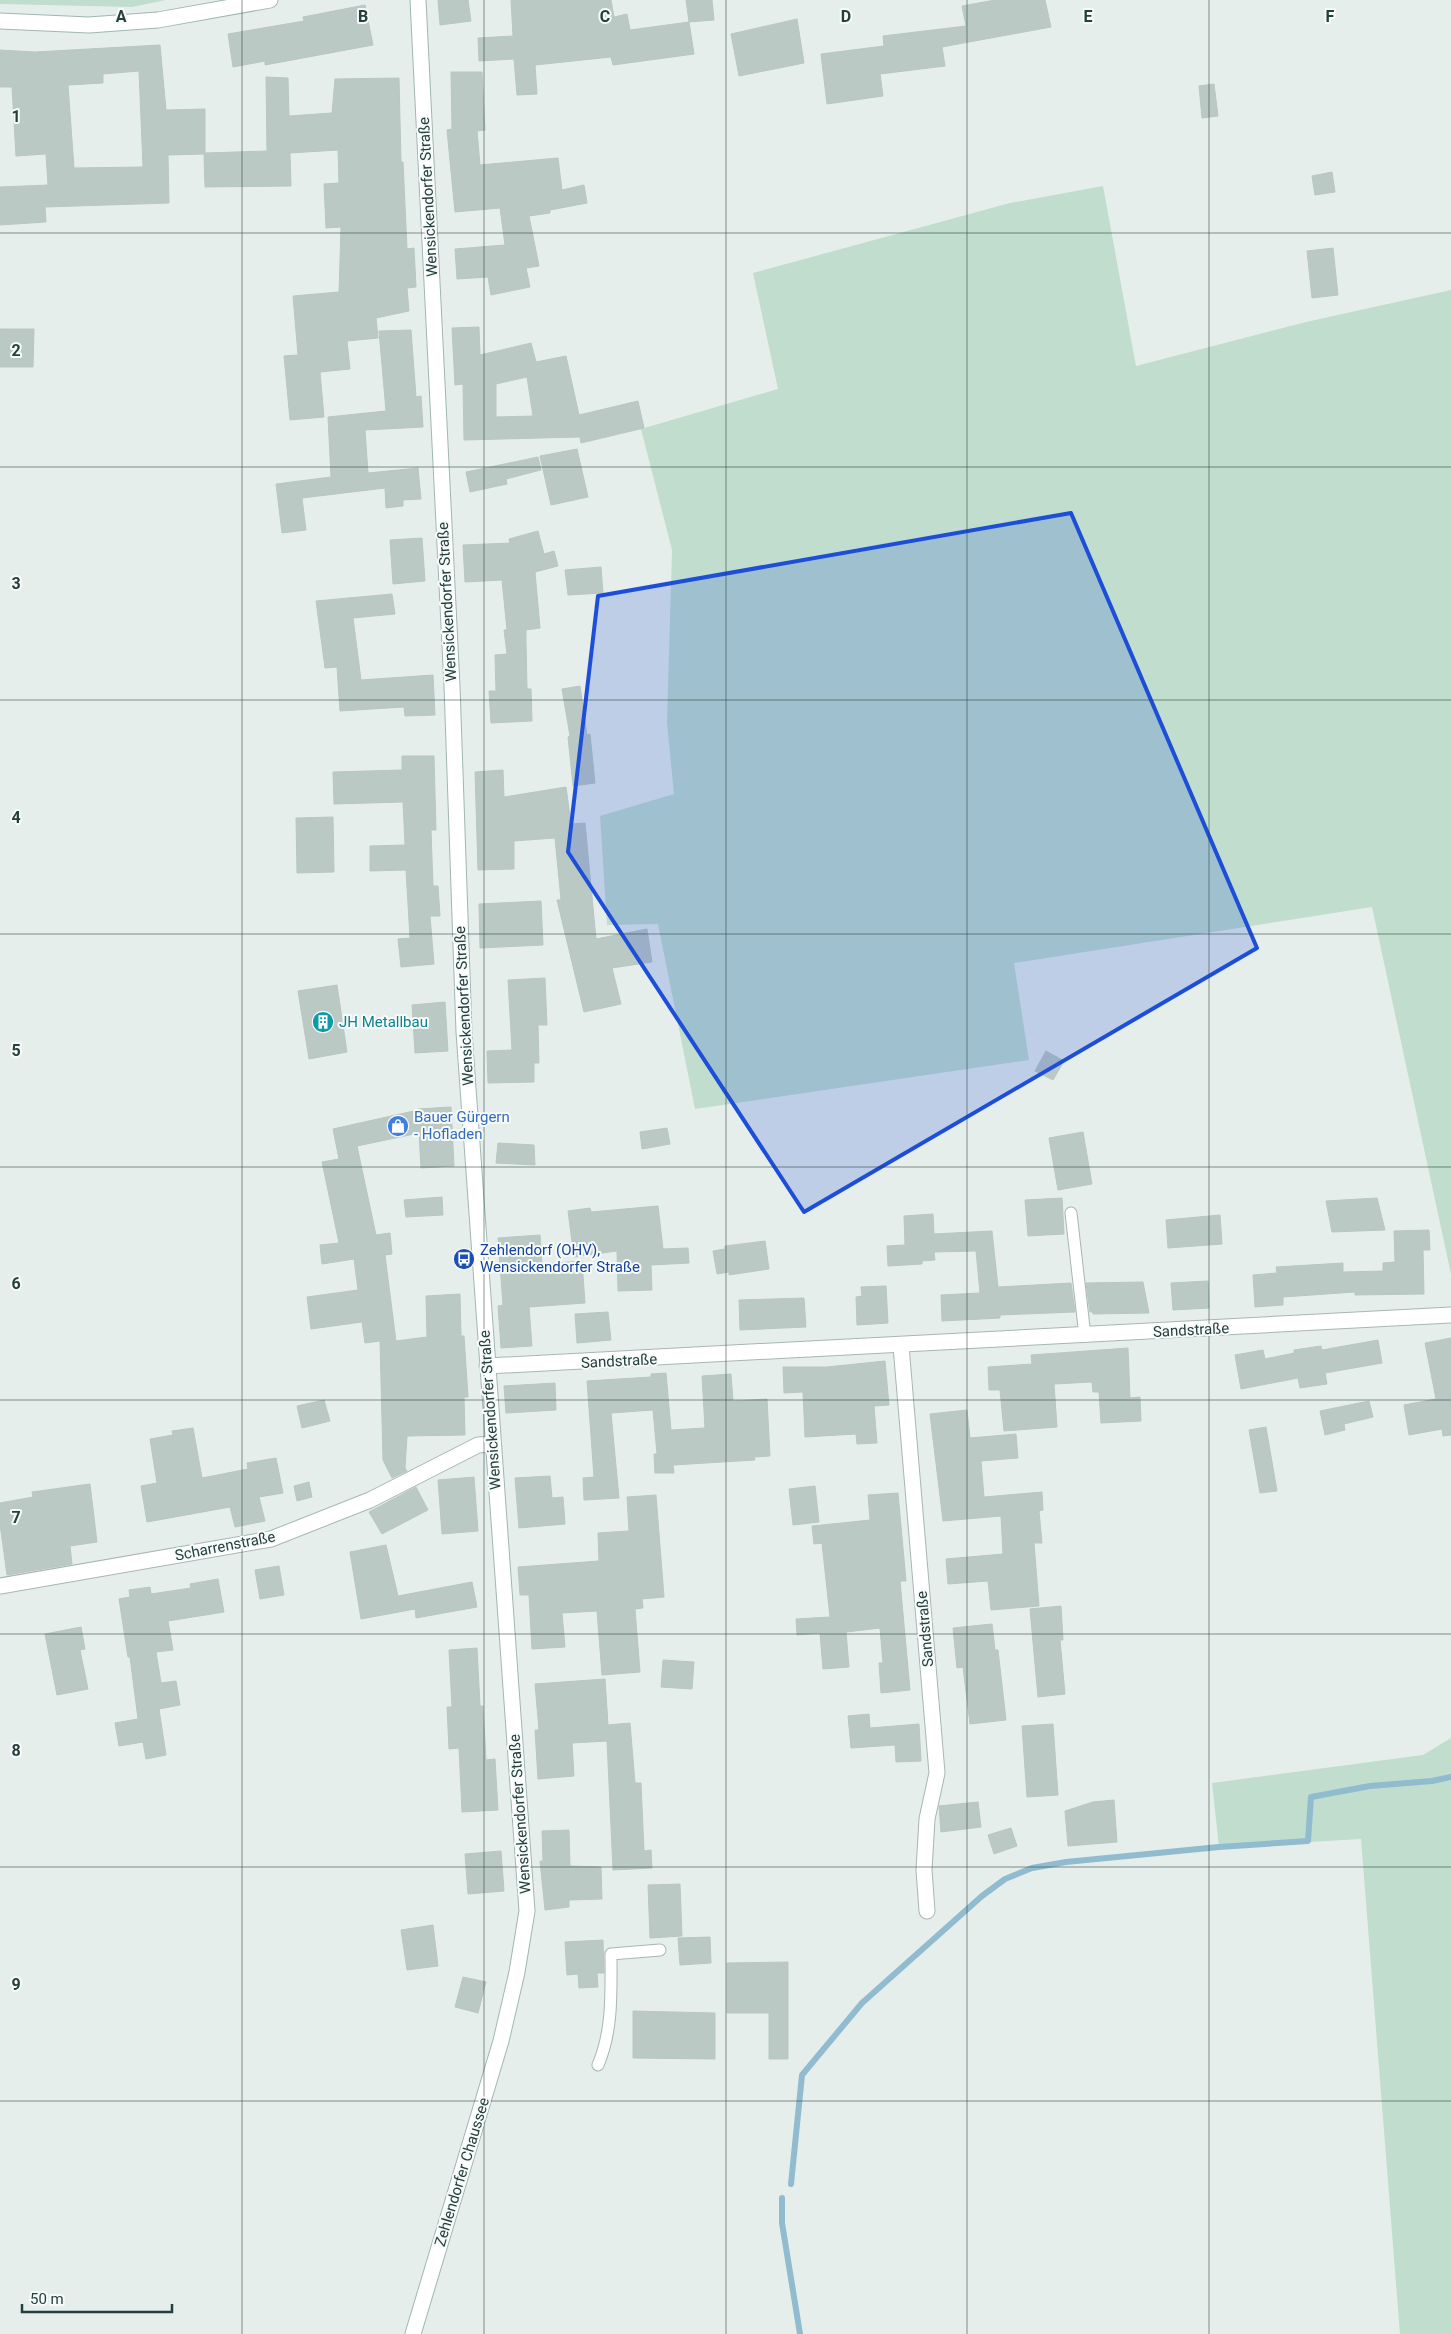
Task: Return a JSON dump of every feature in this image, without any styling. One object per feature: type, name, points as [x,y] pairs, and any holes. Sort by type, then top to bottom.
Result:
[{"type":"main road","points":[[0,21],[89,25],[158,20],[270,0]]},
{"type":"main road","name":"Wensickendorfer Straße","points":[[418,0],[452,686],[464,1032],[527,1911],[509,2010]]},
{"type":"main road","name":"Sandstraße","points":[[487,1366],[901,1346],[1451,1315]]},
{"type":"main road","name":"Sandstraße","points":[[901,1346],[937,1773],[927,1819],[924,1870],[927,1910]]},
{"type":"main road","name":"Scharrenstraße","points":[[0,1586],[271,1539],[370,1500],[478,1445],[493,1444]]},
{"type":"main road","name":"Zehlendorfer Chaussee","points":[[413,2334],[509,2010]]},
{"type":"lane","points":[[1071,1213],[1085,1336]]},
{"type":"lane","points":[[598,2065],[607,2046],[611,2003],[611,1954],[660,1950]]},
{"type":"highlighted area","points":[[1071,513],[1257,948],[804,1212],[568,852],[598,596]]},
{"type":"green space","points":[[0,0],[166,0],[132,7],[0,4]]},
{"type":"green space","points":[[1103,186],[1136,366],[1306,322],[1451,290],[1451,1274],[1372,907],[1014,963],[1029,1060],[695,1109],[658,924],[607,925],[600,816],[674,794],[667,723],[672,550],[641,429],[778,389],[753,273],[1010,203]]},
{"type":"green space","points":[[1451,1738],[1451,2334],[1400,2334],[1361,1839],[1219,1847],[1212,1783],[1423,1755]]},
{"type":"building","points":[[438,0],[468,0],[471,21],[440,25]]},
{"type":"building","points":[[511,0],[611,0],[614,17],[627,14],[630,30],[689,22],[694,54],[613,65],[611,57],[535,65],[537,94],[517,95],[514,59],[479,61],[478,38],[513,36]]},
{"type":"building","points":[[686,0],[712,0],[714,20],[689,22]]},
{"type":"building","points":[[995,0],[1045,0],[1051,27],[942,47],[945,66],[880,74],[883,96],[827,104],[821,54],[884,46],[883,36],[966,26],[962,6]]},
{"type":"building","points":[[365,5],[373,45],[265,65],[265,61],[233,67],[228,34],[304,21],[303,17]]},
{"type":"building","points":[[797,19],[804,63],[739,76],[731,34]]},
{"type":"building","points":[[160,45],[166,110],[205,109],[205,153],[267,151],[266,77],[288,78],[289,116],[332,113],[335,79],[399,78],[401,162],[403,162],[407,249],[414,248],[416,287],[407,288],[409,311],[376,318],[378,338],[347,341],[350,369],[320,372],[324,417],[290,420],[284,356],[298,355],[293,296],[339,292],[341,227],[326,228],[324,184],[339,183],[338,150],[290,153],[291,186],[205,187],[204,154],[168,155],[169,203],[45,207],[46,222],[0,225],[0,187],[48,185],[46,154],[16,156],[12,87],[0,87],[0,50],[35,52]],"holes":[[[139,71],[143,167],[74,168],[68,85],[103,83],[103,74]]]},
{"type":"building","points":[[451,72],[482,72],[485,130],[477,131],[480,165],[558,158],[562,190],[584,185],[587,203],[550,210],[550,213],[529,216],[539,266],[526,268],[530,287],[491,295],[488,277],[457,279],[455,249],[505,245],[500,208],[455,212],[447,130],[452,129]]},
{"type":"building","points":[[1214,84],[1218,116],[1202,118],[1199,86]]},
{"type":"building","points":[[1332,172],[1335,192],[1315,195],[1312,176]]},
{"type":"building","points":[[1333,248],[1338,295],[1312,298],[1307,251]]},
{"type":"building","points":[[479,327],[480,355],[531,343],[536,362],[566,356],[579,415],[638,401],[644,428],[581,443],[580,437],[464,440],[463,384],[455,385],[452,328]],"holes":[[[527,377],[533,416],[496,417],[496,384]]]},
{"type":"building","points":[[0,329],[34,329],[33,367],[0,367]]},
{"type":"building","points":[[411,330],[416,397],[421,396],[423,427],[365,430],[368,473],[418,468],[421,499],[403,500],[403,506],[386,508],[385,488],[302,498],[306,530],[282,533],[276,484],[331,477],[328,417],[386,411],[379,331]]},
{"type":"building","points":[[577,449],[588,497],[551,505],[540,456]]},
{"type":"building","points":[[538,457],[541,470],[506,479],[507,484],[470,492],[466,472]]},
{"type":"building","points":[[538,531],[544,554],[554,551],[558,566],[535,572],[540,628],[526,630],[527,689],[531,689],[532,721],[491,723],[489,691],[496,691],[495,655],[507,654],[504,630],[507,630],[502,580],[465,582],[463,545],[510,543],[509,539]]},
{"type":"building","points":[[422,538],[425,581],[393,584],[390,540]]},
{"type":"building","points":[[601,567],[603,593],[568,595],[565,570]]},
{"type":"building","points":[[392,594],[395,614],[353,618],[361,680],[433,675],[435,715],[405,716],[404,707],[340,711],[337,667],[325,668],[316,601]]},
{"type":"building","points":[[580,686],[587,735],[590,734],[595,783],[573,786],[568,737],[570,736],[562,689]]},
{"type":"building","points":[[402,756],[434,756],[436,830],[431,830],[433,886],[438,886],[440,916],[430,916],[434,964],[401,967],[398,939],[410,938],[406,870],[370,871],[370,846],[405,845],[403,802],[334,804],[333,772],[402,770]]},
{"type":"building","points":[[503,770],[504,797],[566,787],[571,824],[585,823],[596,939],[647,929],[652,962],[612,968],[621,1004],[584,1012],[557,900],[561,900],[555,838],[514,841],[514,869],[478,870],[475,772]]},
{"type":"building","points":[[333,817],[334,872],[297,873],[296,818]]},
{"type":"building","points":[[541,901],[543,945],[480,948],[479,904]]},
{"type":"building","points":[[545,978],[547,1025],[538,1025],[539,1063],[534,1063],[534,1082],[488,1083],[487,1051],[512,1050],[508,980]]},
{"type":"building","name":"JH Metallbau","points":[[337,985],[347,1052],[309,1059],[298,991]]},
{"type":"building","points":[[445,1002],[448,1051],[415,1053],[412,1005]]},
{"type":"building","points":[[1046,1051],[1064,1061],[1053,1080],[1035,1071]]},
{"type":"building","points":[[451,1107],[454,1166],[421,1168],[419,1133],[357,1146],[376,1235],[390,1233],[392,1254],[385,1255],[396,1341],[427,1337],[426,1296],[460,1294],[461,1336],[464,1336],[468,1397],[464,1397],[465,1435],[407,1436],[405,1468],[407,1471],[392,1478],[383,1460],[380,1341],[365,1343],[362,1322],[311,1329],[307,1297],[358,1290],[354,1259],[322,1264],[320,1245],[339,1243],[322,1162],[339,1159],[333,1129],[418,1109]]},
{"type":"building","points":[[667,1128],[670,1144],[642,1149],[640,1132]]},
{"type":"building","points":[[1083,1132],[1092,1184],[1058,1190],[1049,1138]]},
{"type":"building","points":[[498,1143],[534,1145],[535,1165],[496,1163]]},
{"type":"building","points":[[442,1197],[443,1215],[406,1217],[404,1200]]},
{"type":"building","points":[[1062,1198],[1064,1234],[1028,1236],[1025,1200]]},
{"type":"building","points":[[1377,1198],[1385,1230],[1332,1232],[1326,1201]]},
{"type":"building","points":[[658,1206],[663,1249],[688,1248],[689,1263],[651,1265],[652,1290],[618,1291],[617,1251],[574,1257],[568,1211],[590,1208],[591,1212]]},
{"type":"building","points":[[933,1214],[934,1234],[992,1231],[998,1287],[1071,1283],[1075,1312],[1000,1315],[1000,1318],[942,1321],[941,1295],[980,1293],[976,1251],[934,1252],[935,1260],[922,1261],[922,1264],[888,1266],[887,1246],[905,1245],[904,1216]]},
{"type":"building","points":[[1220,1215],[1222,1244],[1168,1248],[1166,1220]]},
{"type":"building","points":[[1429,1230],[1430,1250],[1423,1250],[1424,1294],[1355,1295],[1355,1292],[1283,1297],[1283,1305],[1255,1307],[1253,1275],[1277,1273],[1276,1267],[1343,1263],[1343,1272],[1383,1271],[1383,1263],[1395,1262],[1394,1231]]},
{"type":"building","points":[[540,1235],[542,1264],[582,1261],[585,1303],[529,1307],[532,1346],[501,1348],[498,1306],[503,1305],[498,1238]]},
{"type":"building","points":[[765,1241],[769,1269],[729,1275],[729,1272],[717,1274],[713,1251],[725,1249],[725,1246]]},
{"type":"building","points":[[1208,1281],[1209,1308],[1173,1310],[1171,1283]]},
{"type":"building","points":[[1143,1282],[1149,1313],[1093,1314],[1093,1312],[1090,1312],[1086,1283]]},
{"type":"building","points":[[886,1286],[888,1323],[857,1325],[856,1297],[862,1296],[861,1287]]},
{"type":"building","points":[[804,1298],[806,1327],[740,1330],[739,1300]]},
{"type":"building","points":[[608,1312],[611,1340],[577,1343],[575,1314]]},
{"type":"building","points":[[1451,1338],[1451,1435],[1443,1436],[1442,1429],[1409,1435],[1404,1405],[1436,1399],[1425,1343]]},
{"type":"building","points":[[1378,1340],[1382,1363],[1325,1373],[1327,1384],[1300,1388],[1298,1378],[1241,1389],[1235,1355],[1263,1350],[1265,1359],[1294,1353],[1294,1350],[1321,1346],[1322,1350]]},
{"type":"building","points":[[1128,1348],[1130,1398],[1140,1397],[1141,1421],[1101,1423],[1099,1392],[1093,1392],[1092,1382],[1054,1384],[1057,1427],[1004,1431],[1000,1390],[989,1390],[988,1367],[1032,1364],[1031,1355]]},
{"type":"building","points":[[885,1361],[889,1405],[874,1406],[877,1443],[857,1444],[856,1434],[805,1437],[803,1392],[784,1393],[783,1367],[827,1367]]},
{"type":"building","points":[[666,1373],[671,1430],[705,1428],[702,1376],[731,1374],[733,1401],[767,1399],[770,1456],[754,1457],[755,1460],[673,1465],[674,1473],[655,1473],[654,1454],[657,1454],[653,1410],[611,1413],[619,1498],[584,1500],[583,1478],[594,1477],[587,1381],[651,1377],[651,1374]]},
{"type":"building","points":[[555,1383],[556,1410],[506,1413],[504,1386]]},
{"type":"building","points":[[324,1400],[330,1421],[302,1428],[297,1406]]},
{"type":"building","points":[[1369,1401],[1373,1417],[1344,1424],[1345,1430],[1325,1435],[1320,1411]]},
{"type":"building","points":[[967,1410],[970,1438],[1016,1434],[1018,1458],[981,1461],[984,1497],[1042,1492],[1043,1510],[1039,1511],[1042,1543],[1034,1543],[1039,1606],[991,1610],[988,1581],[948,1584],[946,1559],[1003,1554],[1001,1516],[943,1521],[930,1414]]},
{"type":"building","points":[[1266,1427],[1277,1491],[1260,1493],[1249,1430]]},
{"type":"building","points":[[193,1428],[202,1478],[248,1469],[247,1463],[276,1458],[283,1493],[259,1497],[265,1521],[235,1527],[230,1507],[147,1522],[141,1486],[157,1483],[150,1439],[173,1435],[172,1431]]},
{"type":"building","points":[[550,1476],[552,1498],[563,1497],[565,1524],[519,1528],[515,1478]]},
{"type":"building","points":[[474,1477],[478,1531],[442,1534],[438,1480]]},
{"type":"building","points":[[309,1482],[312,1497],[297,1501],[294,1486]]},
{"type":"building","points":[[90,1484],[97,1542],[70,1546],[72,1564],[7,1575],[0,1524],[0,1503],[33,1497],[32,1492]]},
{"type":"building","points":[[815,1486],[819,1522],[793,1525],[789,1489]]},
{"type":"building","points":[[416,1487],[428,1510],[382,1534],[369,1512]]},
{"type":"building","points":[[898,1493],[906,1581],[900,1581],[910,1690],[881,1693],[879,1663],[883,1663],[880,1628],[846,1632],[849,1667],[823,1669],[820,1633],[797,1635],[796,1619],[830,1617],[822,1543],[814,1544],[812,1526],[870,1520],[868,1495]]},
{"type":"building","points":[[656,1495],[664,1597],[642,1599],[643,1608],[635,1609],[640,1672],[602,1675],[597,1611],[562,1613],[565,1647],[532,1649],[529,1595],[520,1595],[518,1567],[599,1561],[598,1533],[629,1531],[627,1497]]},
{"type":"building","points":[[386,1545],[398,1596],[472,1582],[477,1607],[416,1618],[415,1609],[361,1619],[350,1552]]},
{"type":"building","points":[[279,1566],[284,1595],[260,1599],[255,1570]]},
{"type":"building","points":[[218,1579],[224,1612],[168,1621],[173,1650],[156,1652],[161,1683],[176,1681],[180,1705],[159,1709],[166,1755],[146,1759],[143,1742],[119,1746],[115,1723],[138,1719],[130,1657],[128,1657],[119,1599],[130,1597],[129,1590],[150,1587],[151,1594],[191,1588],[190,1584]]},
{"type":"building","points":[[1061,1606],[1063,1640],[1060,1640],[1065,1694],[1038,1697],[1030,1609]]},
{"type":"building","points":[[992,1624],[995,1650],[998,1650],[1006,1720],[970,1724],[963,1667],[957,1668],[953,1628]]},
{"type":"building","points":[[81,1627],[85,1649],[80,1650],[88,1689],[57,1695],[45,1634]]},
{"type":"building","points":[[477,1648],[480,1706],[483,1706],[486,1760],[495,1759],[498,1810],[462,1812],[459,1748],[449,1749],[447,1707],[452,1707],[449,1650]]},
{"type":"building","points":[[663,1660],[694,1662],[692,1689],[661,1687]]},
{"type":"building","points":[[605,1679],[608,1725],[630,1723],[635,1783],[641,1783],[644,1851],[651,1850],[652,1868],[613,1870],[607,1741],[572,1743],[574,1776],[538,1779],[535,1730],[539,1730],[535,1684]]},
{"type":"building","points":[[869,1714],[870,1728],[919,1724],[921,1761],[896,1762],[895,1745],[851,1748],[848,1716]]},
{"type":"building","points":[[1053,1724],[1058,1795],[1027,1797],[1022,1726]]},
{"type":"building","points":[[1114,1800],[1117,1842],[1068,1846],[1065,1811],[1093,1802]]},
{"type":"building","points":[[978,1802],[981,1827],[941,1832],[939,1806]]},
{"type":"building","points":[[1011,1828],[1017,1846],[994,1854],[988,1835]]},
{"type":"building","points":[[569,1830],[570,1866],[601,1867],[602,1899],[569,1900],[569,1907],[545,1910],[540,1861],[543,1861],[542,1831]]},
{"type":"building","points":[[501,1851],[504,1891],[468,1894],[465,1854]]},
{"type":"building","points":[[680,1884],[682,1936],[650,1938],[648,1885]]},
{"type":"building","points":[[433,1925],[438,1966],[407,1970],[401,1930]]},
{"type":"building","points":[[710,1937],[711,1963],[680,1965],[678,1938]]},
{"type":"building","points":[[603,1940],[604,1973],[597,1973],[598,1987],[579,1988],[578,1974],[567,1975],[565,1942]]},
{"type":"building","points":[[788,1962],[788,2059],[769,2059],[769,2013],[727,2013],[727,1963]]},
{"type":"building","points":[[463,1977],[486,1982],[478,2013],[455,2007]]},
{"type":"building","points":[[633,2011],[715,2013],[715,2059],[633,2058]]},
{"type":"waterway","points":[[791,2184],[802,2075],[862,2003],[982,1896],[1005,1879],[1032,1868],[1066,1862],[1219,1847],[1308,1841],[1311,1797],[1370,1786],[1432,1781],[1451,1777]]},
{"type":"waterway","points":[[782,2198],[782,2223],[800,2334]]},
{"type":"place","name":"JH Metallbau","points":[[323,1022]]},
{"type":"place","name":"Bauer Gürgern - Hofladen","points":[[398,1126]]},
{"type":"place","name":"Zehlendorf (OHV), Wensickendorfer Straße","points":[[464,1259]]}]
